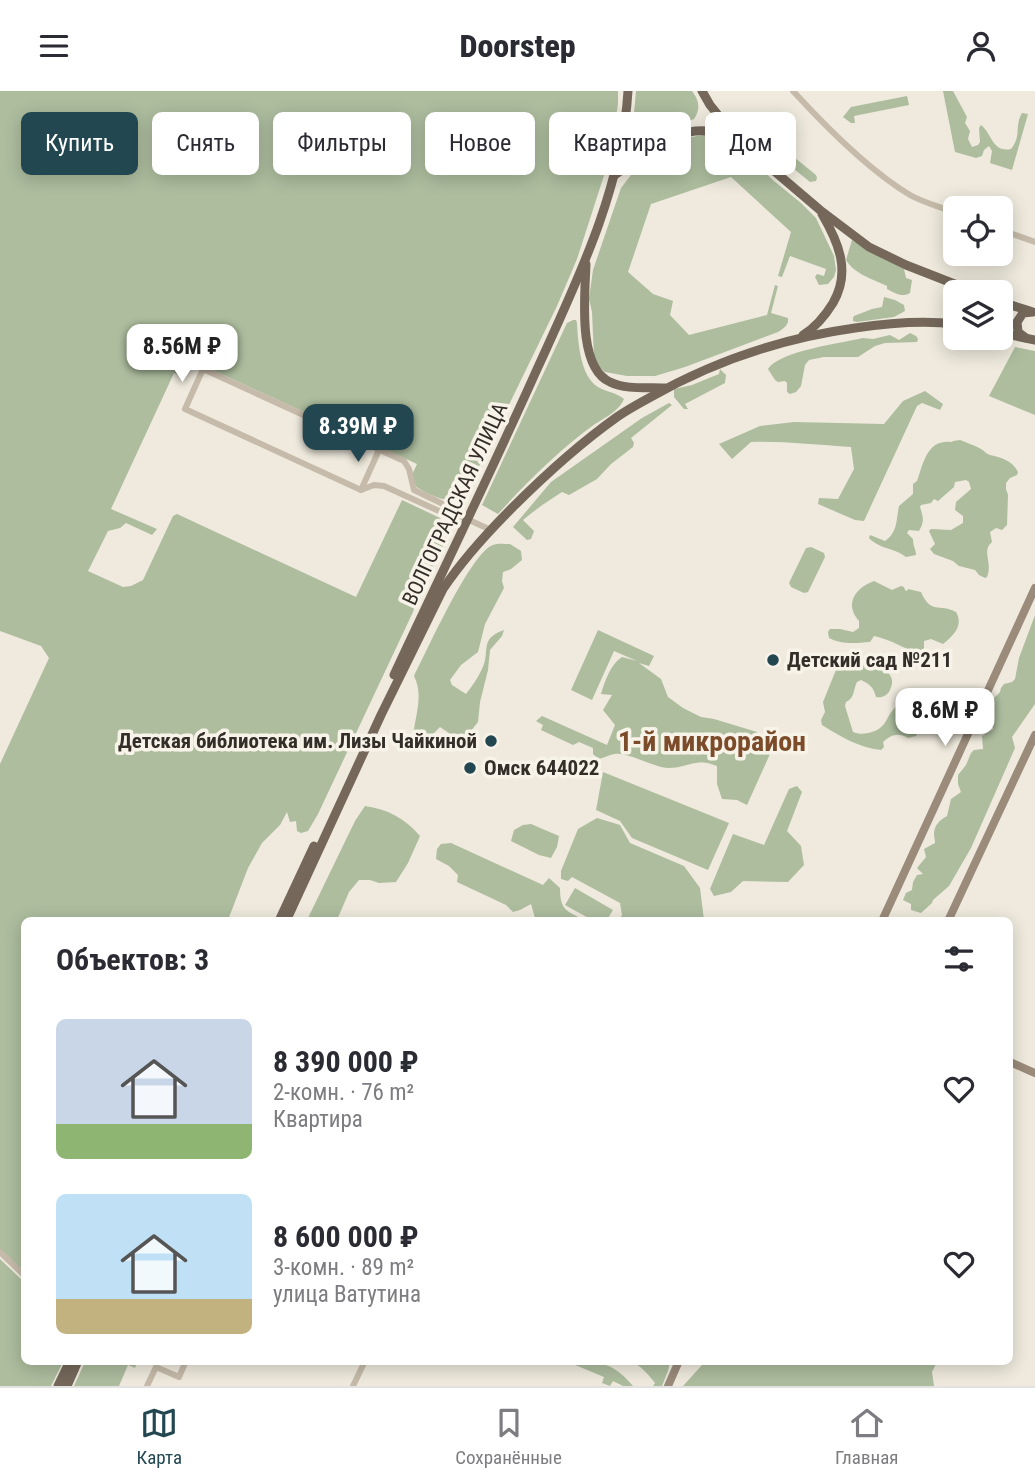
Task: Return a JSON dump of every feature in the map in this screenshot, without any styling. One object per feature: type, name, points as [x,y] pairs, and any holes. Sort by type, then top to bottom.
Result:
[{"type":"main road","name":"ВОЛГОГРАДСКАЯ УЛИЦА","points":[[626,112],[628,91]]},
{"type":"main road","points":[[702,91],[716,112]]},
{"type":"main road","name":"ВОЛГОГРАДСКАЯ УЛИЦА","points":[[281,917],[468,519],[586,259],[615,175]]},
{"type":"main road","points":[[780,175],[869,247],[945,280]]},
{"type":"main road","points":[[799,338],[825,314],[837,295],[843,274],[837,243],[820,209]]},
{"type":"main road","points":[[586,259],[585,314],[588,350],[593,366],[611,383],[666,388]]},
{"type":"main road","points":[[1013,306],[1034,312]]},
{"type":"main road","points":[[1031,339],[1018,332],[1017,322],[1023,313],[1034,312]]},
{"type":"main road","name":"ВОЛГОГРАДСКАЯ УЛИЦА","points":[[288,917],[434,605],[453,574],[491,530],[568,454],[618,415],[717,364],[799,338],[828,332],[886,323],[943,323]]},
{"type":"main road","points":[[1013,335],[1031,339]]},
{"type":"main road","points":[[884,917],[1035,588]]},
{"type":"main road","points":[[950,917],[1034,739]]},
{"type":"main road","points":[[1013,1063],[1035,1073]]},
{"type":"main road","points":[[58,1386],[68,1365]]},
{"type":"main road","points":[[67,1386],[76,1365]]},
{"type":"main road","points":[[668,1386],[677,1365]]},
{"type":"street","points":[[793,91],[825,125],[889,180],[912,195],[943,208]]},
{"type":"street","points":[[1013,234],[1035,242]]},
{"type":"street","points":[[458,515],[414,490],[404,461],[203,369],[185,409],[361,489],[374,485],[384,486],[439,511],[458,515],[491,530]]},
{"type":"street","points":[[361,489],[379,450]]},
{"type":"street","points":[[0,1252],[21,1272]]},
{"type":"street","points":[[147,1386],[156,1367],[179,1377],[184,1365]]},
{"type":"street","points":[[353,1386],[363,1365]]},
{"type":"green space","points":[[0,91],[618,91],[617,112],[549,112],[549,175],[604,175],[577,259],[557,306],[466,493],[450,500],[431,495],[413,485],[411,477],[417,464],[193,361],[184,378],[174,373],[111,509],[157,529],[152,535],[126,523],[120,528],[108,531],[88,571],[123,587],[143,580],[173,516],[177,514],[356,597],[402,500],[440,518],[444,526],[444,541],[318,814],[308,831],[301,833],[297,831],[296,821],[290,822],[287,812],[280,825],[262,843],[248,868],[229,917],[21,917],[21,1270],[0,1250],[0,764],[49,658],[41,646],[0,631]]},
{"type":"green space","points":[[636,91],[692,91],[698,101],[698,112],[691,120],[691,112],[634,112]]},
{"type":"green space","points":[[943,91],[953,91],[967,117],[965,123],[970,131],[968,139],[972,147],[980,142],[981,125],[996,145],[1011,149],[1016,140],[1022,113],[1028,114],[1012,170],[990,163],[992,151],[989,146],[982,156],[976,158],[955,152]]},
{"type":"green space","points":[[907,96],[909,105],[854,116],[855,123],[843,117],[851,107]]},
{"type":"green space","points":[[705,135],[705,175],[767,175],[801,203],[816,218],[834,256],[834,277],[828,284],[819,285],[815,277],[817,274],[824,276],[826,269],[790,256],[782,277],[778,276],[791,232],[731,177],[651,204],[628,272],[653,294],[673,301],[670,315],[689,335],[767,315],[775,285],[778,286],[771,313],[788,318],[788,323],[778,332],[655,376],[627,376],[605,372],[594,357],[589,299],[593,270],[621,188],[631,175],[691,175],[691,137]]},
{"type":"green space","points":[[796,159],[816,175],[816,181],[810,182],[796,171]]},
{"type":"green space","points":[[852,240],[904,269],[906,278],[912,280],[910,293],[904,295],[887,289],[887,286],[864,276],[849,265],[846,260]]},
{"type":"green space","points":[[884,297],[904,305],[905,311],[894,317],[853,321],[854,316],[882,307]]},
{"type":"green space","points":[[573,320],[577,323],[581,358],[587,375],[598,387],[624,399],[616,410],[556,455],[498,514],[482,505],[567,323]]},
{"type":"green space","points":[[910,333],[916,336],[917,342],[885,343],[858,357],[809,360],[805,365],[801,386],[790,394],[787,392],[787,383],[775,380],[768,369],[785,357],[812,349],[890,335],[899,340]]},
{"type":"green space","points":[[1015,347],[1035,351],[1035,415],[989,396]]},
{"type":"green space","points":[[720,369],[726,375],[725,383],[685,404],[688,409],[684,409],[674,397],[674,389],[719,374]]},
{"type":"green space","points":[[925,391],[943,404],[940,410],[922,403],[917,406],[864,521],[855,520],[818,504],[819,498],[838,499],[854,469],[851,447],[751,442],[732,459],[719,444],[760,426],[794,422],[884,424],[903,401]]},
{"type":"green space","points":[[669,403],[672,405],[631,438],[633,447],[597,479],[569,495],[562,492],[523,520],[534,531],[531,539],[527,540],[513,527],[551,482],[642,418]]},
{"type":"green space","points":[[960,440],[1006,460],[1018,472],[1006,483],[1007,525],[1002,530],[996,528],[990,532],[992,542],[987,549],[988,572],[985,578],[975,570],[934,554],[930,549],[935,544],[929,531],[931,529],[951,530],[963,523],[963,516],[955,510],[956,502],[971,489],[966,480],[955,482],[954,487],[938,501],[934,499],[931,503],[921,505],[921,528],[919,531],[909,530],[907,533],[913,539],[916,555],[906,557],[869,538],[870,535],[885,541],[892,534],[899,506],[913,494],[913,484],[917,481],[932,448],[944,442]]},
{"type":"green space","points":[[510,544],[521,551],[522,560],[503,572],[504,588],[485,624],[478,652],[461,665],[450,680],[452,685],[466,694],[482,669],[488,642],[491,637],[504,630],[490,650],[478,722],[466,737],[456,738],[440,727],[426,741],[419,742],[413,737],[419,698],[414,676],[473,565],[493,545]]},
{"type":"green space","points":[[811,547],[824,553],[825,557],[808,592],[804,593],[791,587],[789,583],[806,548]]},
{"type":"green space","points":[[874,581],[892,590],[901,586],[907,591],[921,592],[928,604],[956,612],[959,622],[956,630],[943,644],[931,639],[924,641],[924,657],[874,636],[870,642],[854,643],[829,638],[830,629],[853,632],[859,628],[852,603],[857,592]]},
{"type":"green space","points":[[1035,615],[1035,704],[1012,737],[1015,748],[971,848],[949,886],[921,913],[911,910],[911,904],[903,900],[906,893],[912,890],[917,875],[923,874],[917,868],[926,857],[924,849],[935,843],[936,825],[947,816],[951,799],[961,792],[958,775],[971,753],[983,749],[982,736],[993,729],[993,725],[985,720],[993,699],[1001,688],[1015,679],[1019,658]]},
{"type":"green space","points":[[598,630],[654,656],[649,666],[639,663],[661,679],[668,697],[683,708],[701,717],[757,732],[771,740],[774,745],[747,805],[737,800],[722,799],[717,784],[717,766],[698,763],[668,768],[620,754],[598,759],[593,754],[593,748],[579,742],[573,745],[541,730],[543,725],[536,721],[542,716],[607,745],[615,725],[603,710],[612,695],[601,694],[604,684],[611,669],[622,657],[637,661],[614,651],[592,700],[571,690]]},
{"type":"green space","points":[[851,655],[880,667],[891,676],[892,682],[887,694],[876,697],[869,685],[861,680],[857,682],[845,706],[853,732],[865,734],[877,730],[898,705],[915,694],[922,720],[916,736],[892,736],[883,742],[884,747],[881,750],[857,744],[822,725],[825,712],[823,702],[836,670]]},
{"type":"green space","points":[[603,772],[729,823],[708,870],[632,838],[620,821],[596,810]]},
{"type":"green space","points":[[797,786],[802,792],[787,831],[801,846],[804,865],[788,882],[743,881],[731,892],[714,896],[710,889],[733,834],[764,845],[789,789]]},
{"type":"green space","points":[[365,806],[381,809],[408,824],[420,836],[396,882],[359,880],[349,892],[338,917],[308,917],[355,821]]},
{"type":"green space","points":[[597,818],[620,825],[630,843],[684,866],[700,888],[704,917],[621,917],[620,903],[572,877],[568,881],[561,879],[561,871],[578,829]]},
{"type":"green space","points":[[531,824],[559,836],[551,858],[511,841],[514,830]]},
{"type":"green space","points":[[451,843],[543,885],[549,878],[560,888],[565,909],[579,917],[535,917],[531,904],[513,912],[506,905],[457,882],[458,875],[436,859],[437,849],[441,844]]},
{"type":"green space","points":[[575,888],[613,910],[609,917],[587,917],[565,905]]},
{"type":"green space","points":[[0,1259],[21,1279],[21,1365],[62,1365],[51,1386],[0,1386]]},
{"type":"green space","points":[[83,1365],[128,1365],[119,1386],[74,1386]]},
{"type":"green space","points":[[575,1365],[606,1365],[633,1386],[623,1386],[613,1381],[610,1386],[602,1383],[604,1377]]},
{"type":"green space","points":[[637,1365],[669,1365],[662,1386],[653,1386],[655,1383]]},
{"type":"green space","points":[[702,1365],[936,1365],[932,1372],[934,1386],[683,1386]]},
{"type":"place","name":"Детский сад №211","points":[[773,660]]},
{"type":"place","name":"Детская библиотека им. Лизы Чайкиной","points":[[491,741]]},
{"type":"place","name":"Омск 644022","points":[[470,768]]},
{"type":"district","name":"1-й микрорайон","points":[[712,741]]}]
